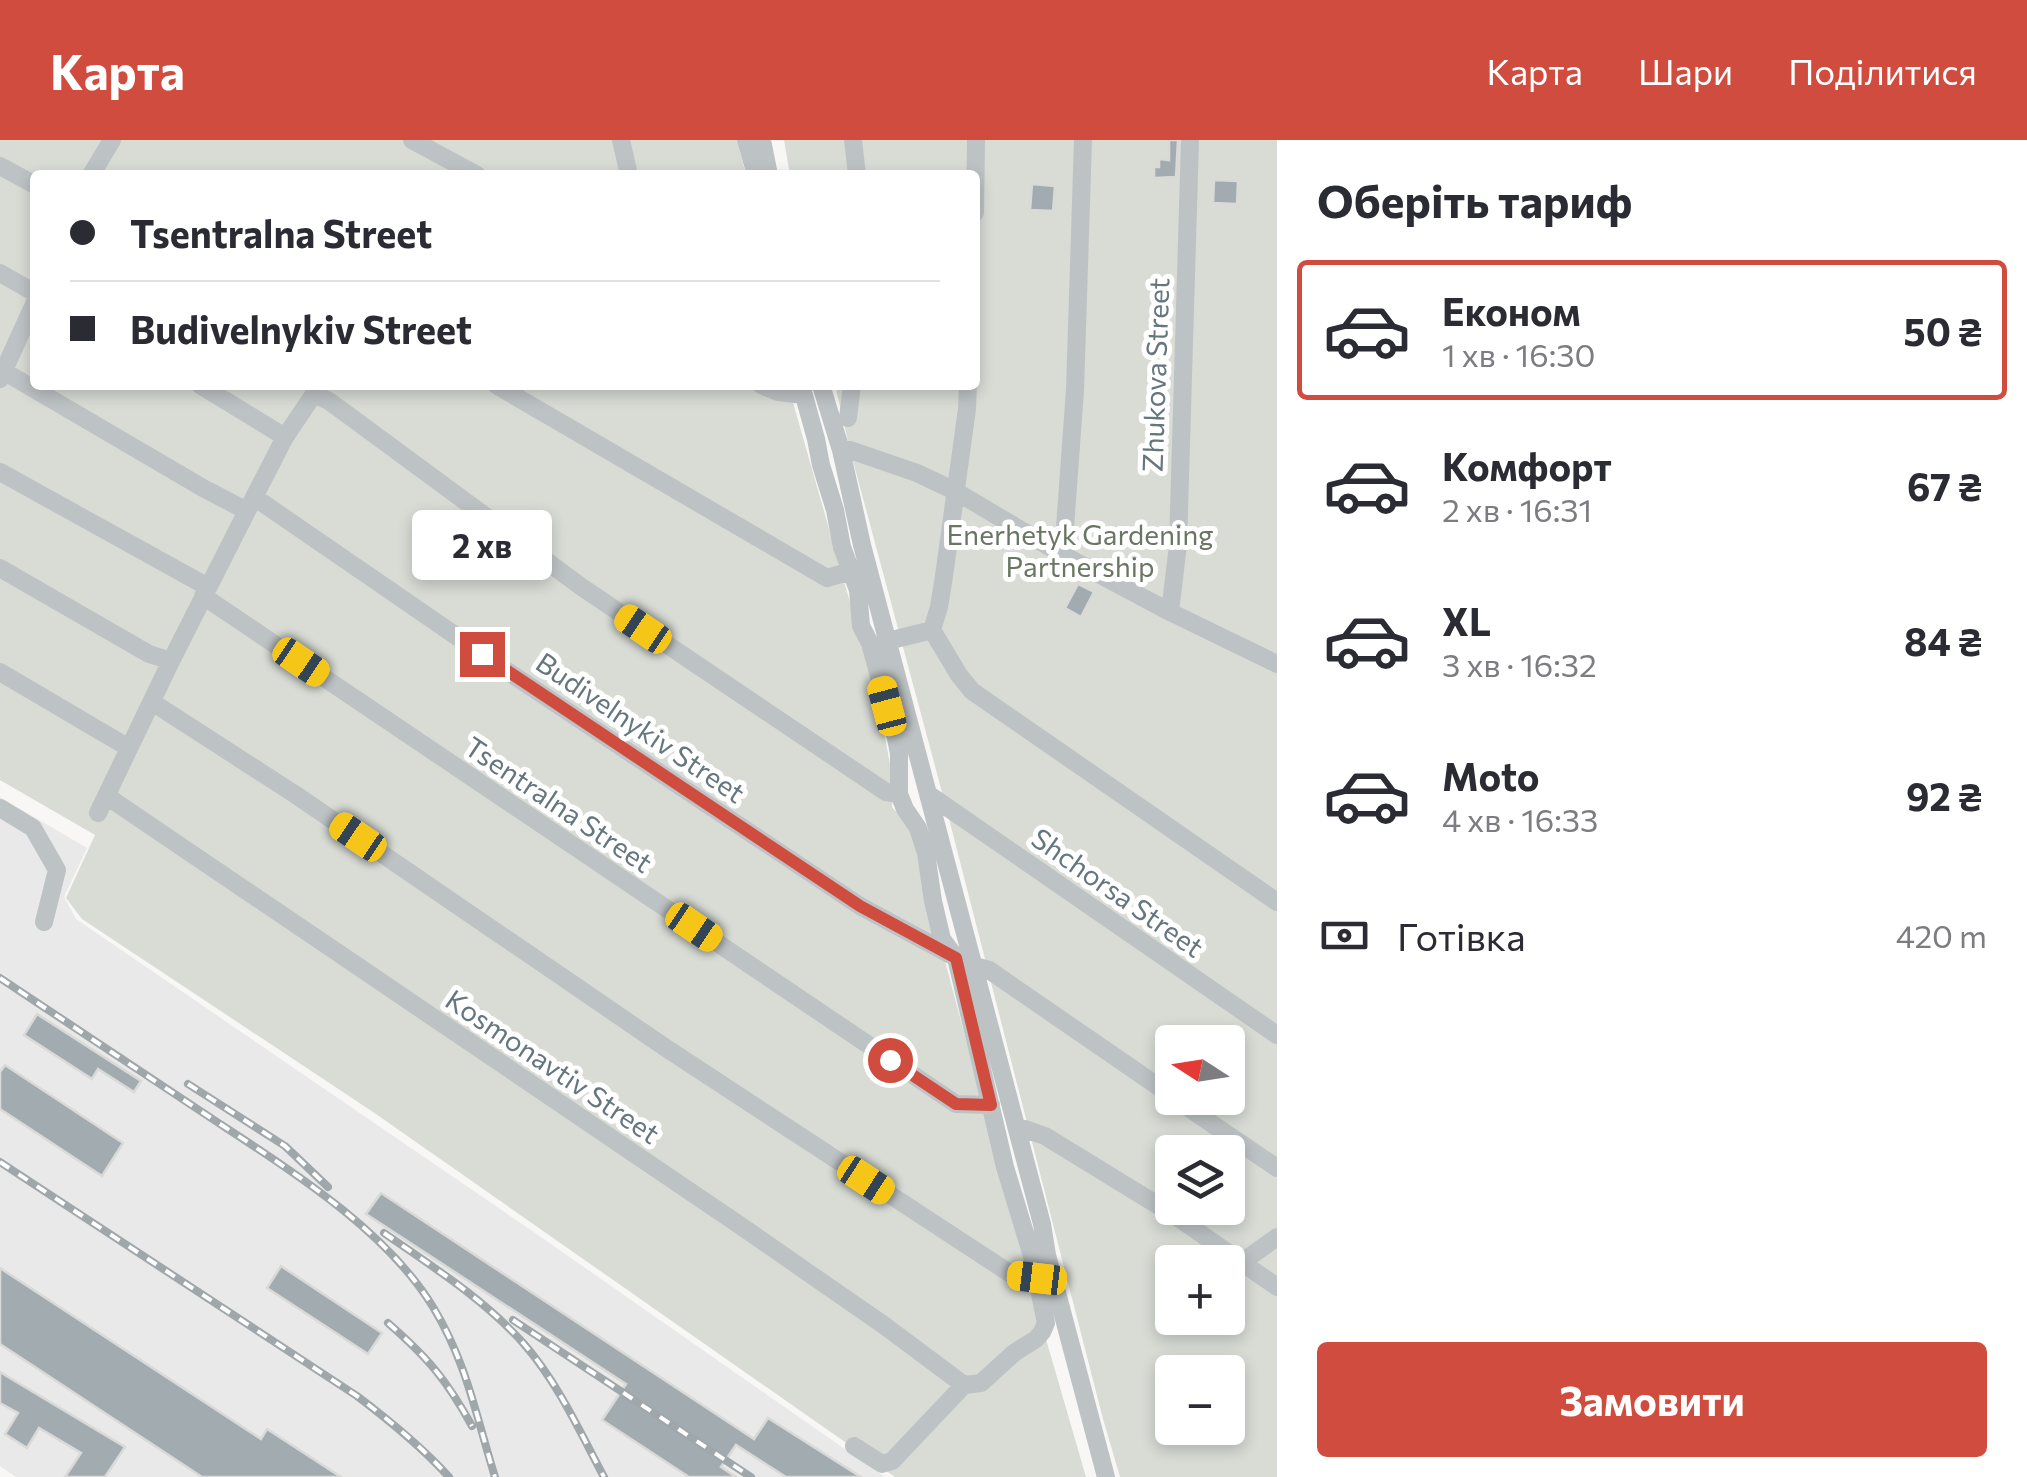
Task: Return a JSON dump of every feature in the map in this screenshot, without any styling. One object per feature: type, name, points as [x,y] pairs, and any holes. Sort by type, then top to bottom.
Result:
[{"type":"lane","points":[[94,170],[112,140]]},
{"type":"lane","points":[[412,140],[468,170]]},
{"type":"lane","points":[[621,140],[629,170]]},
{"type":"lane","points":[[746,140],[755,170]]},
{"type":"lane","points":[[762,140],[768,170]]},
{"type":"lane","points":[[852,140],[856,170]]},
{"type":"lane","points":[[976,140],[976,170]]},
{"type":"lane","points":[[1062,554],[1075,390],[1082,140]]},
{"type":"lane","name":"Zhukova Street","points":[[1170,612],[1178,546],[1190,140]]},
{"type":"lane","points":[[0,166],[30,182]]},
{"type":"lane","points":[[0,273],[30,290]]},
{"type":"lane","points":[[1,373],[30,312]]},
{"type":"lane","name":"Budivelnykiv Street","points":[[1,373],[30,390]]},
{"type":"lane","name":"Budivelnykiv Street","points":[[31,390],[203,488],[250,504],[860,906],[956,958]]},
{"type":"lane","points":[[208,390],[285,438]]},
{"type":"lane","points":[[98,814],[250,504],[285,438],[317,390],[582,588],[886,792],[899,794]]},
{"type":"lane","points":[[505,390],[828,578],[851,571]]},
{"type":"lane","points":[[809,390],[842,547],[858,590],[861,626],[870,643],[896,738],[899,794],[918,828],[926,854],[942,939],[956,958],[1046,1322],[1042,1332],[981,1383],[964,1385],[892,1461],[882,1464],[854,1446]]},
{"type":"lane","points":[[810,390],[841,450],[862,545],[1106,1477]]},
{"type":"lane","points":[[848,418],[851,390]]},
{"type":"lane","points":[[968,390],[939,607],[932,630],[972,690],[1277,902]]},
{"type":"lane","points":[[841,450],[917,473],[955,491],[1062,554],[1277,664]]},
{"type":"lane","name":"Tsentralna Street","points":[[0,472],[205,592],[956,1104],[991,1105]]},
{"type":"lane","points":[[0,568],[149,654],[171,661]]},
{"type":"lane","points":[[888,641],[932,630]]},
{"type":"lane","points":[[0,672],[129,748]]},
{"type":"lane","points":[[152,702],[1010,1274],[1037,1278]]},
{"type":"lane","name":"Shchorsa Street","points":[[928,794],[1277,1035]]},
{"type":"lane","name":"Kosmonavtiv Street","points":[[108,796],[738,1224],[964,1385]]},
{"type":"lane","points":[[0,808],[33,828],[57,870],[44,922]]},
{"type":"lane","points":[[975,966],[988,970],[1155,1085]]},
{"type":"lane","points":[[1199,1115],[1277,1168]]},
{"type":"lane","points":[[1016,1126],[1045,1136],[1177,1217],[1215,1245]]},
{"type":"lane","points":[[1245,1261],[1277,1238]]},
{"type":"lane","points":[[1245,1267],[1277,1288]]},
{"type":"shaded area","points":[[0,797],[87,848],[64,897],[76,919],[885,1477],[16,1477],[0,1466]]},
{"type":"green space","points":[[0,140],[737,140],[745,170],[30,170],[30,390],[789,390],[877,697],[894,784],[892,807],[914,831],[1039,1315],[1086,1477],[895,1477],[373,1112],[82,919],[66,898],[95,835],[0,780]]},
{"type":"green space","name":"Enerhetyk Gardening Partnership","points":[[784,140],[1277,140],[1277,1477],[1120,1477],[836,390],[980,390],[980,170],[789,170]]},
{"type":"building","points":[[1169,140],[1178,140],[1176,177],[1154,178],[1159,159],[1169,160]]},
{"type":"building","points":[[1214,180],[1238,181],[1237,204],[1213,203]]},
{"type":"building","points":[[1032,184],[1055,186],[1053,211],[1030,210]]},
{"type":"building","points":[[1078,584],[1094,592],[1081,617],[1065,608]]},
{"type":"building","points":[[37,1014],[141,1081],[134,1092],[98,1069],[92,1079],[24,1035]]},
{"type":"building","points":[[5,1065],[123,1143],[102,1176],[0,1109],[0,1072]]},
{"type":"building","points":[[381,1193],[754,1439],[768,1418],[861,1477],[786,1477],[736,1445],[721,1467],[736,1477],[689,1477],[602,1420],[626,1384],[366,1214]]},
{"type":"building","points":[[281,1266],[382,1333],[368,1354],[267,1288]]},
{"type":"building","points":[[0,1268],[261,1439],[267,1429],[341,1477],[202,1477],[0,1344]]},
{"type":"building","points":[[0,1372],[125,1447],[105,1477],[65,1477],[81,1453],[39,1428],[27,1448],[5,1434],[18,1413],[0,1403]]},
{"type":"railway","points":[[0,978],[296,1175],[359,1223],[387,1250],[412,1277],[445,1328],[470,1390],[495,1477]]},
{"type":"railway","points":[[188,1084],[285,1146],[328,1187]]},
{"type":"railway","points":[[0,1162],[357,1396],[405,1434],[449,1477]]},
{"type":"railway","points":[[384,1233],[475,1298],[524,1344],[558,1391],[604,1477]]},
{"type":"railway","points":[[513,1320],[751,1477]]},
{"type":"railway","points":[[388,1323],[435,1370],[472,1426]]},
{"type":"route","points":[[482,654],[860,906],[956,958],[991,1105],[956,1104],[890,1060]]}]
